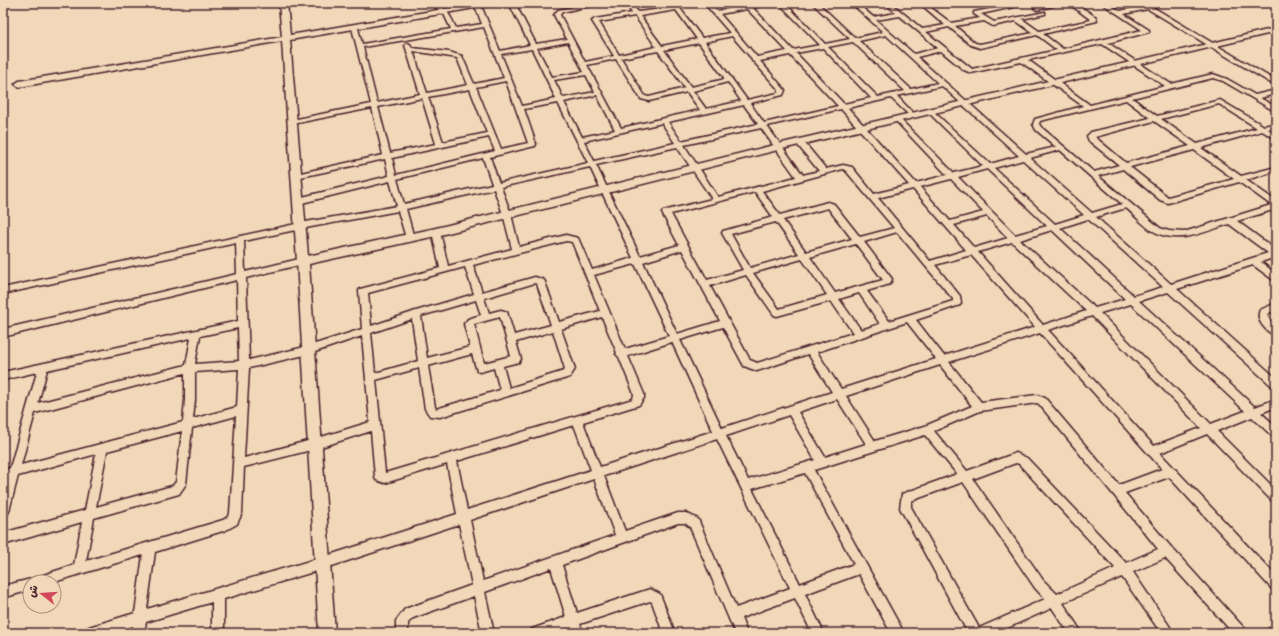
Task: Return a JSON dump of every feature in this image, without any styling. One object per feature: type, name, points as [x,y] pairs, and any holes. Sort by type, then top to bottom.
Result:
[{"type":"street","points":[[283,3],[303,261],[327,633]]},
{"type":"street","points":[[432,3],[445,11],[454,30]]},
{"type":"street","points":[[19,84],[355,28],[477,4],[492,3]]},
{"type":"street","points":[[512,3],[551,78],[719,433],[818,633]]},
{"type":"street","points":[[601,3],[560,11],[557,15],[619,131]]},
{"type":"street","points":[[628,3],[704,111]]},
{"type":"street","points":[[580,140],[778,95],[782,90],[754,60],[707,3]]},
{"type":"street","points":[[715,13],[747,5],[768,3]]},
{"type":"street","points":[[782,3],[876,99]]},
{"type":"street","points":[[815,3],[909,91]]},
{"type":"street","points":[[854,3],[942,84],[1091,215],[1276,384]]},
{"type":"street","points":[[888,3],[971,71],[1147,31],[1104,3]]},
{"type":"street","points":[[933,3],[927,5],[926,7],[976,46],[1039,34],[1094,21],[1094,18],[1071,3]]},
{"type":"street","points":[[996,3],[1002,8]]},
{"type":"street","points":[[1029,3],[1043,14],[991,24],[976,13],[1002,8],[1029,3]]},
{"type":"street","points":[[1037,8],[1062,3]]},
{"type":"street","points":[[298,201],[532,144],[520,108],[477,4]]},
{"type":"street","points":[[747,5],[862,127],[1152,451],[1276,585]]},
{"type":"street","points":[[1119,13],[1145,5],[1276,84]]},
{"type":"street","points":[[729,80],[650,99],[642,98],[616,58],[595,21],[677,8],[800,177]]},
{"type":"street","points":[[872,19],[901,14]]},
{"type":"street","points":[[921,31],[983,19]]},
{"type":"street","points":[[1018,19],[1062,51]]},
{"type":"street","points":[[360,46],[486,25]]},
{"type":"street","points":[[355,28],[392,178],[410,238]]},
{"type":"street","points":[[3,333],[241,274],[436,232],[778,147],[1276,30]]},
{"type":"street","points":[[754,60],[887,33]]},
{"type":"street","points":[[583,64],[661,50],[733,34]]},
{"type":"street","points":[[406,38],[423,96],[440,145]]},
{"type":"street","points":[[497,53],[570,40]]},
{"type":"street","points":[[1103,42],[1168,86]]},
{"type":"street","points":[[409,49],[449,54],[460,57],[499,153]]},
{"type":"street","points":[[913,56],[943,49]]},
{"type":"street","points":[[1023,60],[1087,106]]},
{"type":"street","points":[[551,78],[588,73]]},
{"type":"street","points":[[1276,110],[1225,80],[1214,76],[1087,106],[1037,120],[1036,124],[1038,128],[1060,148],[1157,230],[1169,234],[1184,235],[1231,221],[1276,205]]},
{"type":"street","points":[[292,122],[508,79]]},
{"type":"street","points":[[3,291],[300,226],[400,208],[942,84]]},
{"type":"street","points":[[1255,97],[1276,92]]},
{"type":"street","points":[[520,108],[599,93]]},
{"type":"street","points":[[892,95],[912,115]]},
{"type":"street","points":[[1126,98],[1276,205]]},
{"type":"street","points":[[1276,137],[1220,102],[1154,118],[1091,136],[1092,139],[1125,167],[1163,198],[1168,200],[1276,169]]},
{"type":"street","points":[[930,111],[1051,227],[1133,300],[1276,433]]},
{"type":"street","points":[[897,119],[1014,238],[1093,312],[1276,497]]},
{"type":"street","points":[[663,120],[716,199]]},
{"type":"street","points":[[1092,175],[1196,148],[1276,125]]},
{"type":"street","points":[[296,176],[491,134]]},
{"type":"street","points":[[800,143],[823,171]]},
{"type":"street","points":[[872,197],[989,168],[1060,148]]},
{"type":"street","points":[[486,156],[507,214],[516,250]]},
{"type":"street","points":[[843,167],[849,169],[929,264],[957,303],[811,351],[757,367],[747,363],[666,213],[800,177],[843,167]]},
{"type":"street","points":[[757,189],[860,335]]},
{"type":"street","points":[[830,205],[888,280],[861,290],[777,313],[748,272],[726,233],[778,218],[830,205]]},
{"type":"street","points":[[929,264],[1127,205]]},
{"type":"street","points":[[948,224],[989,213]]},
{"type":"street","points":[[1231,221],[1276,254]]},
{"type":"street","points":[[704,284],[899,229]]},
{"type":"street","points":[[436,232],[445,269]]},
{"type":"street","points":[[566,238],[575,240],[639,398],[636,402],[451,459],[385,478],[380,477],[370,378],[367,330],[362,293],[366,289],[516,250],[566,238]]},
{"type":"street","points":[[62,574],[226,524],[233,520],[236,513],[244,365],[240,239]]},
{"type":"street","points":[[588,274],[684,248]]},
{"type":"street","points":[[89,633],[140,616],[323,563],[942,360],[1276,254]]},
{"type":"street","points":[[1254,261],[1276,278]]},
{"type":"street","points":[[468,263],[486,317]]},
{"type":"street","points":[[32,409],[190,368],[244,365],[309,350],[416,314],[539,280],[556,326],[570,369],[569,372],[567,374],[506,393],[440,413],[434,413],[430,409],[422,364],[416,314]]},
{"type":"street","points":[[861,290],[887,326]]},
{"type":"street","points":[[1276,306],[1263,312],[1262,317],[1276,332]]},
{"type":"street","points":[[501,313],[504,314],[512,339],[516,359],[480,368],[474,349],[469,324],[471,321],[486,317],[501,313]]},
{"type":"street","points":[[512,339],[604,313]]},
{"type":"street","points":[[910,319],[979,407]]},
{"type":"street","points":[[3,376],[243,323]]},
{"type":"street","points":[[621,354],[726,323]]},
{"type":"street","points":[[3,539],[175,490],[181,484],[190,400],[190,368],[196,334]]},
{"type":"street","points":[[370,378],[474,349]]},
{"type":"street","points":[[811,351],[873,447]]},
{"type":"street","points":[[498,364],[506,393]]},
{"type":"street","points":[[3,511],[43,367]]},
{"type":"street","points":[[746,486],[928,430],[979,407],[1033,398],[1042,401],[1167,551],[1241,633]]},
{"type":"street","points":[[1152,451],[1276,403]]},
{"type":"street","points":[[3,475],[241,410]]},
{"type":"street","points":[[791,410],[822,462]]},
{"type":"street","points":[[577,420],[622,538]]},
{"type":"street","points":[[238,464],[315,444],[375,425]]},
{"type":"street","points":[[928,430],[965,476],[1039,584],[1055,601],[1076,633]]},
{"type":"street","points":[[79,569],[91,514],[102,448]]},
{"type":"street","points":[[975,633],[905,504],[906,498],[1016,458],[1023,461],[1124,570],[1168,633]]},
{"type":"street","points":[[451,459],[462,517],[488,633]]},
{"type":"street","points":[[807,467],[898,633]]},
{"type":"street","points":[[1117,491],[1171,471]]},
{"type":"street","points":[[402,633],[402,621],[409,613],[678,518],[686,518],[694,523],[741,633]]},
{"type":"street","points":[[138,633],[150,548]]},
{"type":"street","points":[[982,633],[1167,551]]},
{"type":"street","points":[[555,562],[577,633]]},
{"type":"street","points":[[734,615],[797,590],[862,567]]},
{"type":"street","points":[[3,592],[22,586]]},
{"type":"street","points":[[218,594],[218,633]]},
{"type":"street","points":[[536,633],[650,594],[656,598],[669,633]]},
{"type":"street","points":[[1272,633],[1276,632]]}]
